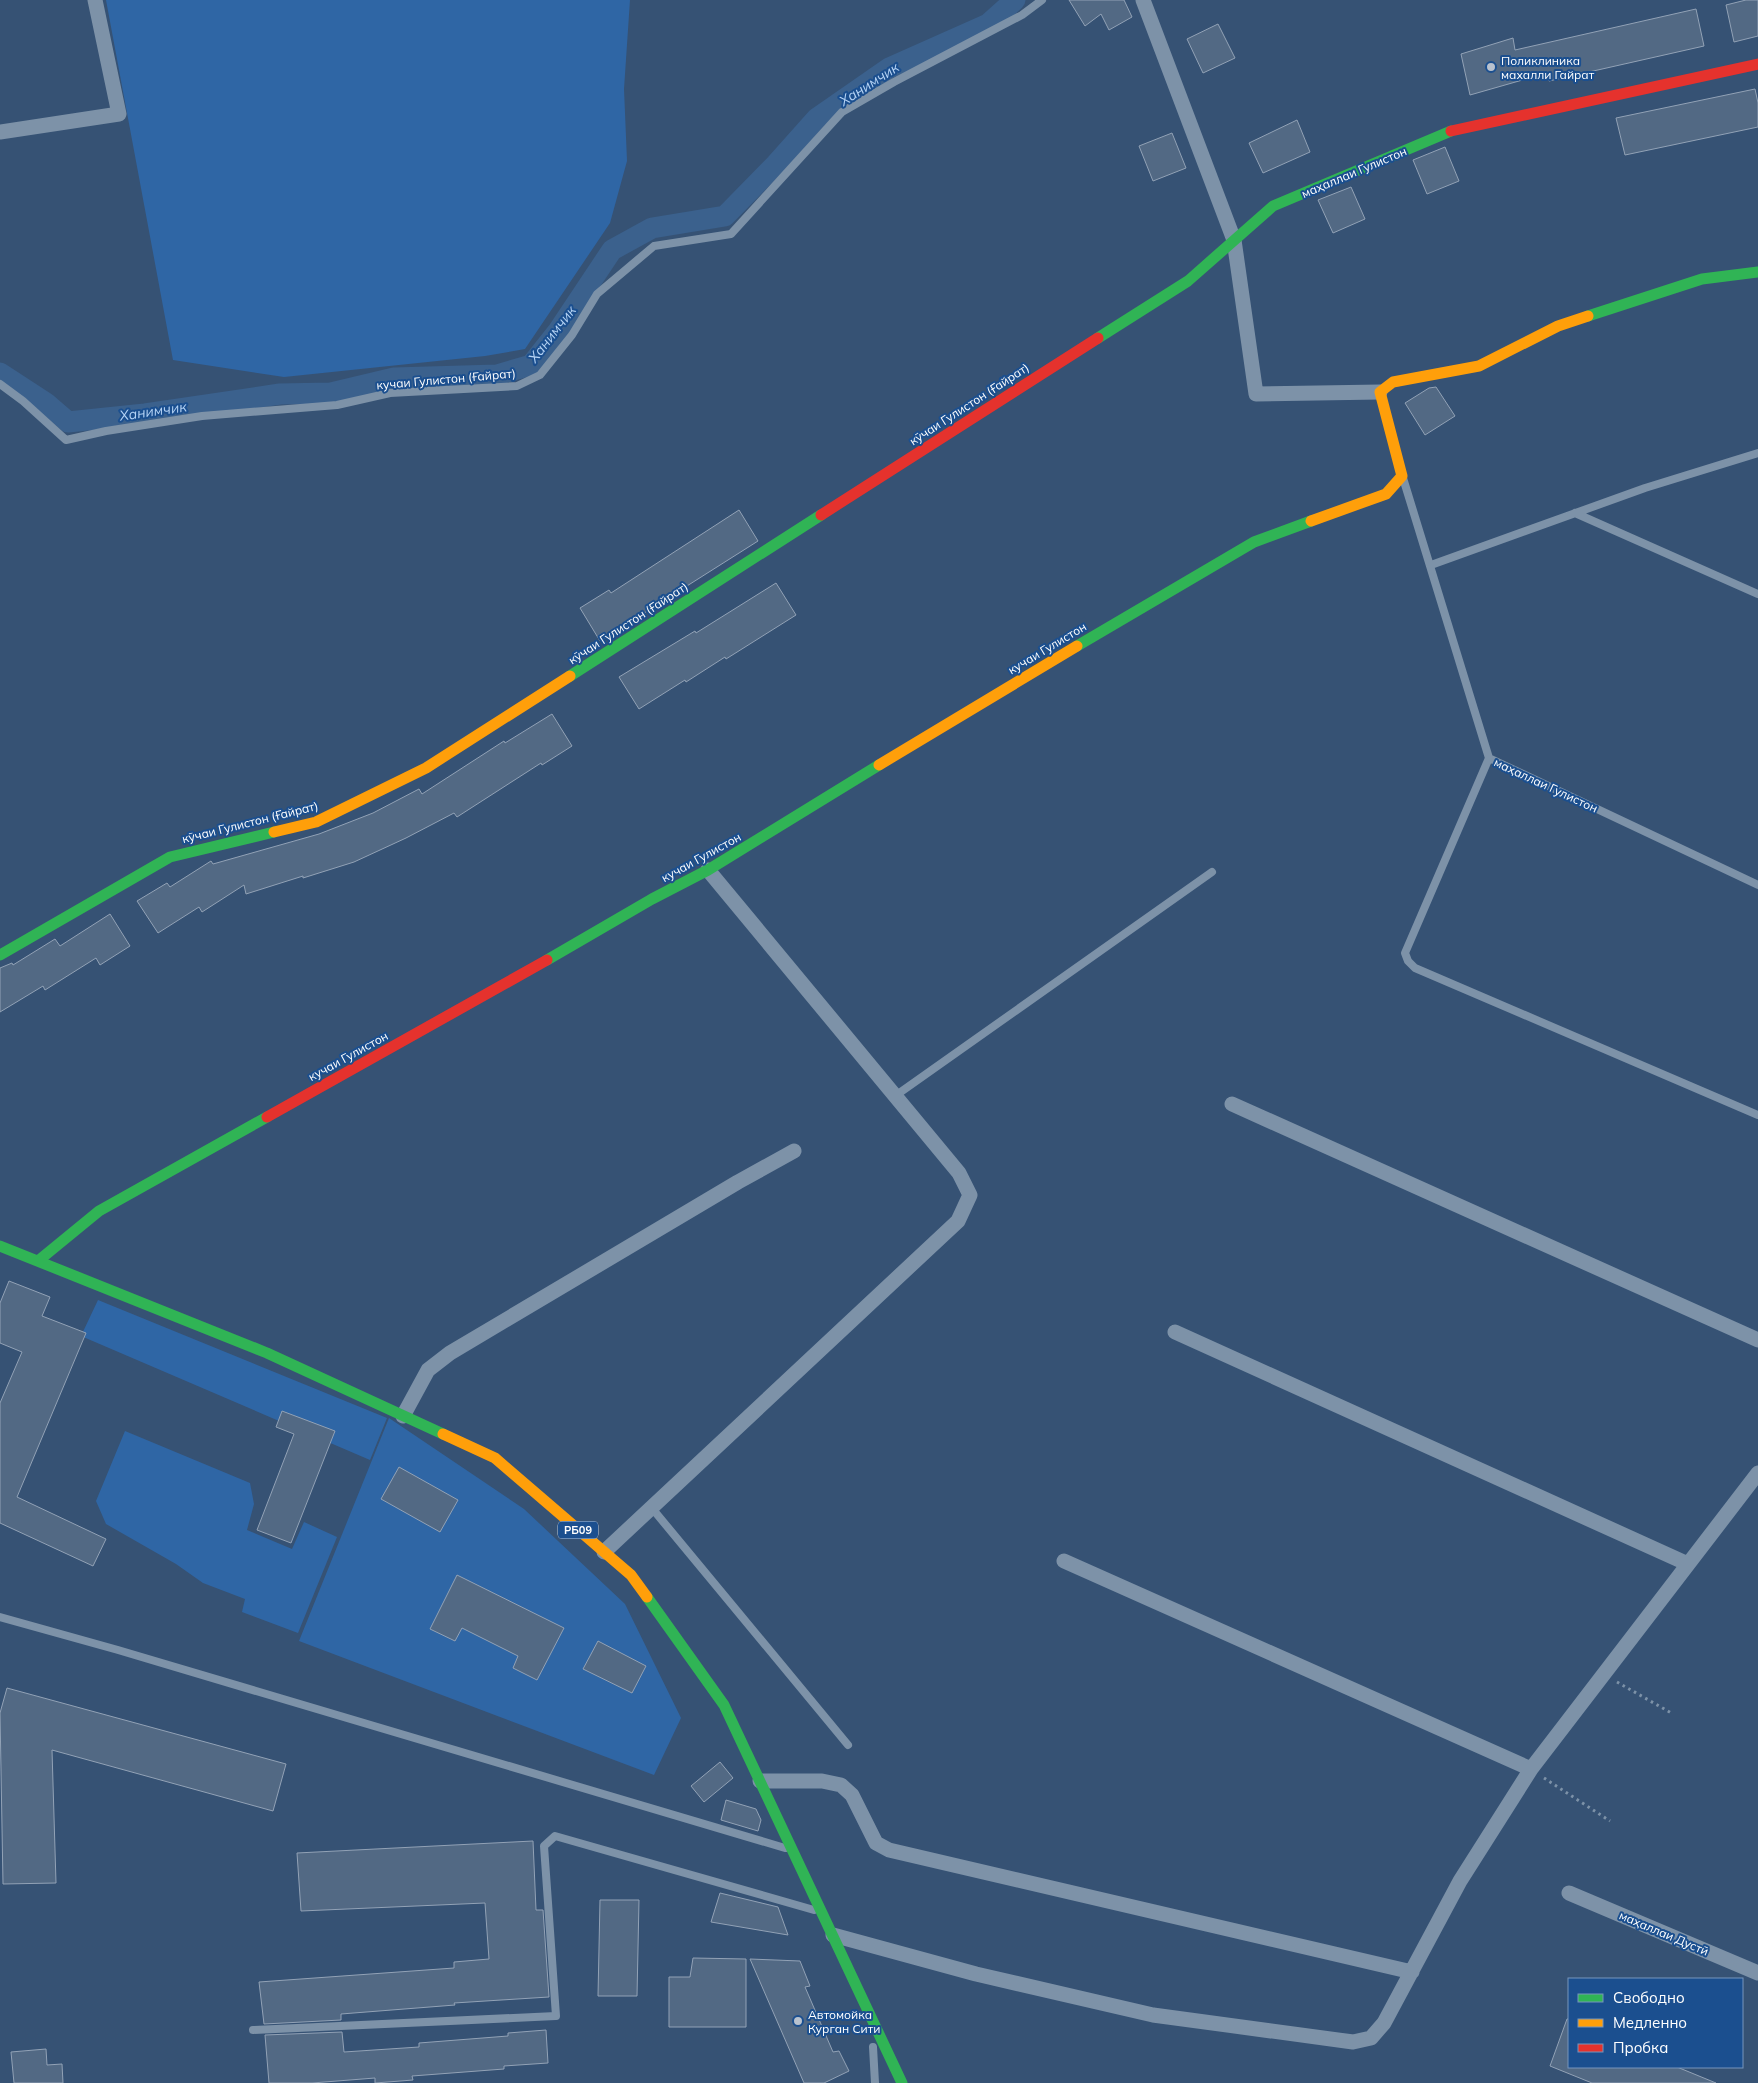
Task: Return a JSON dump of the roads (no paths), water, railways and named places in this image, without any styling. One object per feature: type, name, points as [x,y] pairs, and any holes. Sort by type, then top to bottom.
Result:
[{"type":"main road","name":"маҳаллаи Гулистон","points":[[1234,240],[1273,206],[1455,129],[1758,64]]},
{"type":"main road","name":"кӯчаи Гулистон (Ғайрат)","points":[[0,955],[170,857],[316,822],[426,768],[1188,281],[1234,240]]},
{"type":"main road","points":[[1380,392],[1393,382],[1479,366],[1558,326],[1702,279],[1758,272]]},
{"type":"main road","name":"маҳаллаи Гулистон","points":[[1380,392],[1402,476]]},
{"type":"main road","name":"кучаи Гулистон","points":[[38,1261],[99,1211],[492,992],[652,899],[708,870],[1026,676],[1254,542],[1386,494],[1402,476]]},
{"type":"main road","name":"РБ09","points":[[0,1246],[267,1353],[495,1458],[631,1575],[724,1705],[902,2083]]},
{"type":"street","points":[[0,132],[119,114],[94,0]]},
{"type":"street","points":[[1143,0],[1234,240],[1256,394],[1380,392]]},
{"type":"street","points":[[604,1552],[958,1220],[970,1195],[959,1173],[708,870]]},
{"type":"street","points":[[1232,1104],[1758,1340]]},
{"type":"street","points":[[402,1416],[428,1370],[450,1352],[794,1151]]},
{"type":"street","points":[[1175,1332],[1688,1564]]},
{"type":"street","points":[[833,1935],[976,1974],[1153,2015],[1353,2042],[1371,2038],[1384,2024],[1460,1881],[1531,1770],[1758,1473]]},
{"type":"street","points":[[1064,1561],[1531,1770]]},
{"type":"street","points":[[760,1781],[822,1781],[841,1785],[852,1795],[876,1843],[889,1850],[1412,1972]]},
{"type":"street","name":"маҳаллаи Дустӣ","points":[[1569,1892],[1758,1973]]},
{"type":"lane","name":"кучаи Гулистон (Ғайрат)","points":[[0,384],[66,440],[106,431],[202,416],[337,405],[390,393],[518,386],[540,375],[572,335],[597,294],[654,246],[731,234],[842,112],[894,82],[1022,15],[1042,0]]},
{"type":"lane","points":[[1431,566],[1645,488],[1758,453]]},
{"type":"lane","name":"маҳаллаи Гулистон","points":[[1402,476],[1489,758],[1758,885]]},
{"type":"lane","points":[[1575,513],[1758,594]]},
{"type":"lane","points":[[1489,758],[1404,953],[1408,961],[1415,968],[1758,1115]]},
{"type":"lane","points":[[895,1096],[1212,872]]},
{"type":"lane","points":[[651,1507],[848,1745]]},
{"type":"lane","points":[[0,1617],[118,1650],[794,1851]]},
{"type":"lane","points":[[254,2030],[556,2016],[544,1846],[555,1836],[823,1912]]},
{"type":"lane","points":[[872,2018],[875,2083]]},
{"type":"waterway","name":"Ханимчик","points":[[0,373],[46,403],[68,422],[145,414],[280,394],[331,393],[394,378],[497,375],[531,365],[558,331],[612,250],[652,228],[725,216],[776,164],[817,118],[889,68],[988,24],[1015,0]]},
{"type":"place","name":"Поликлиника махалли Гайрат","points":[[1491,67]]},
{"type":"place","name":"Автомойка Курган Сити","points":[[798,2021]]}]
